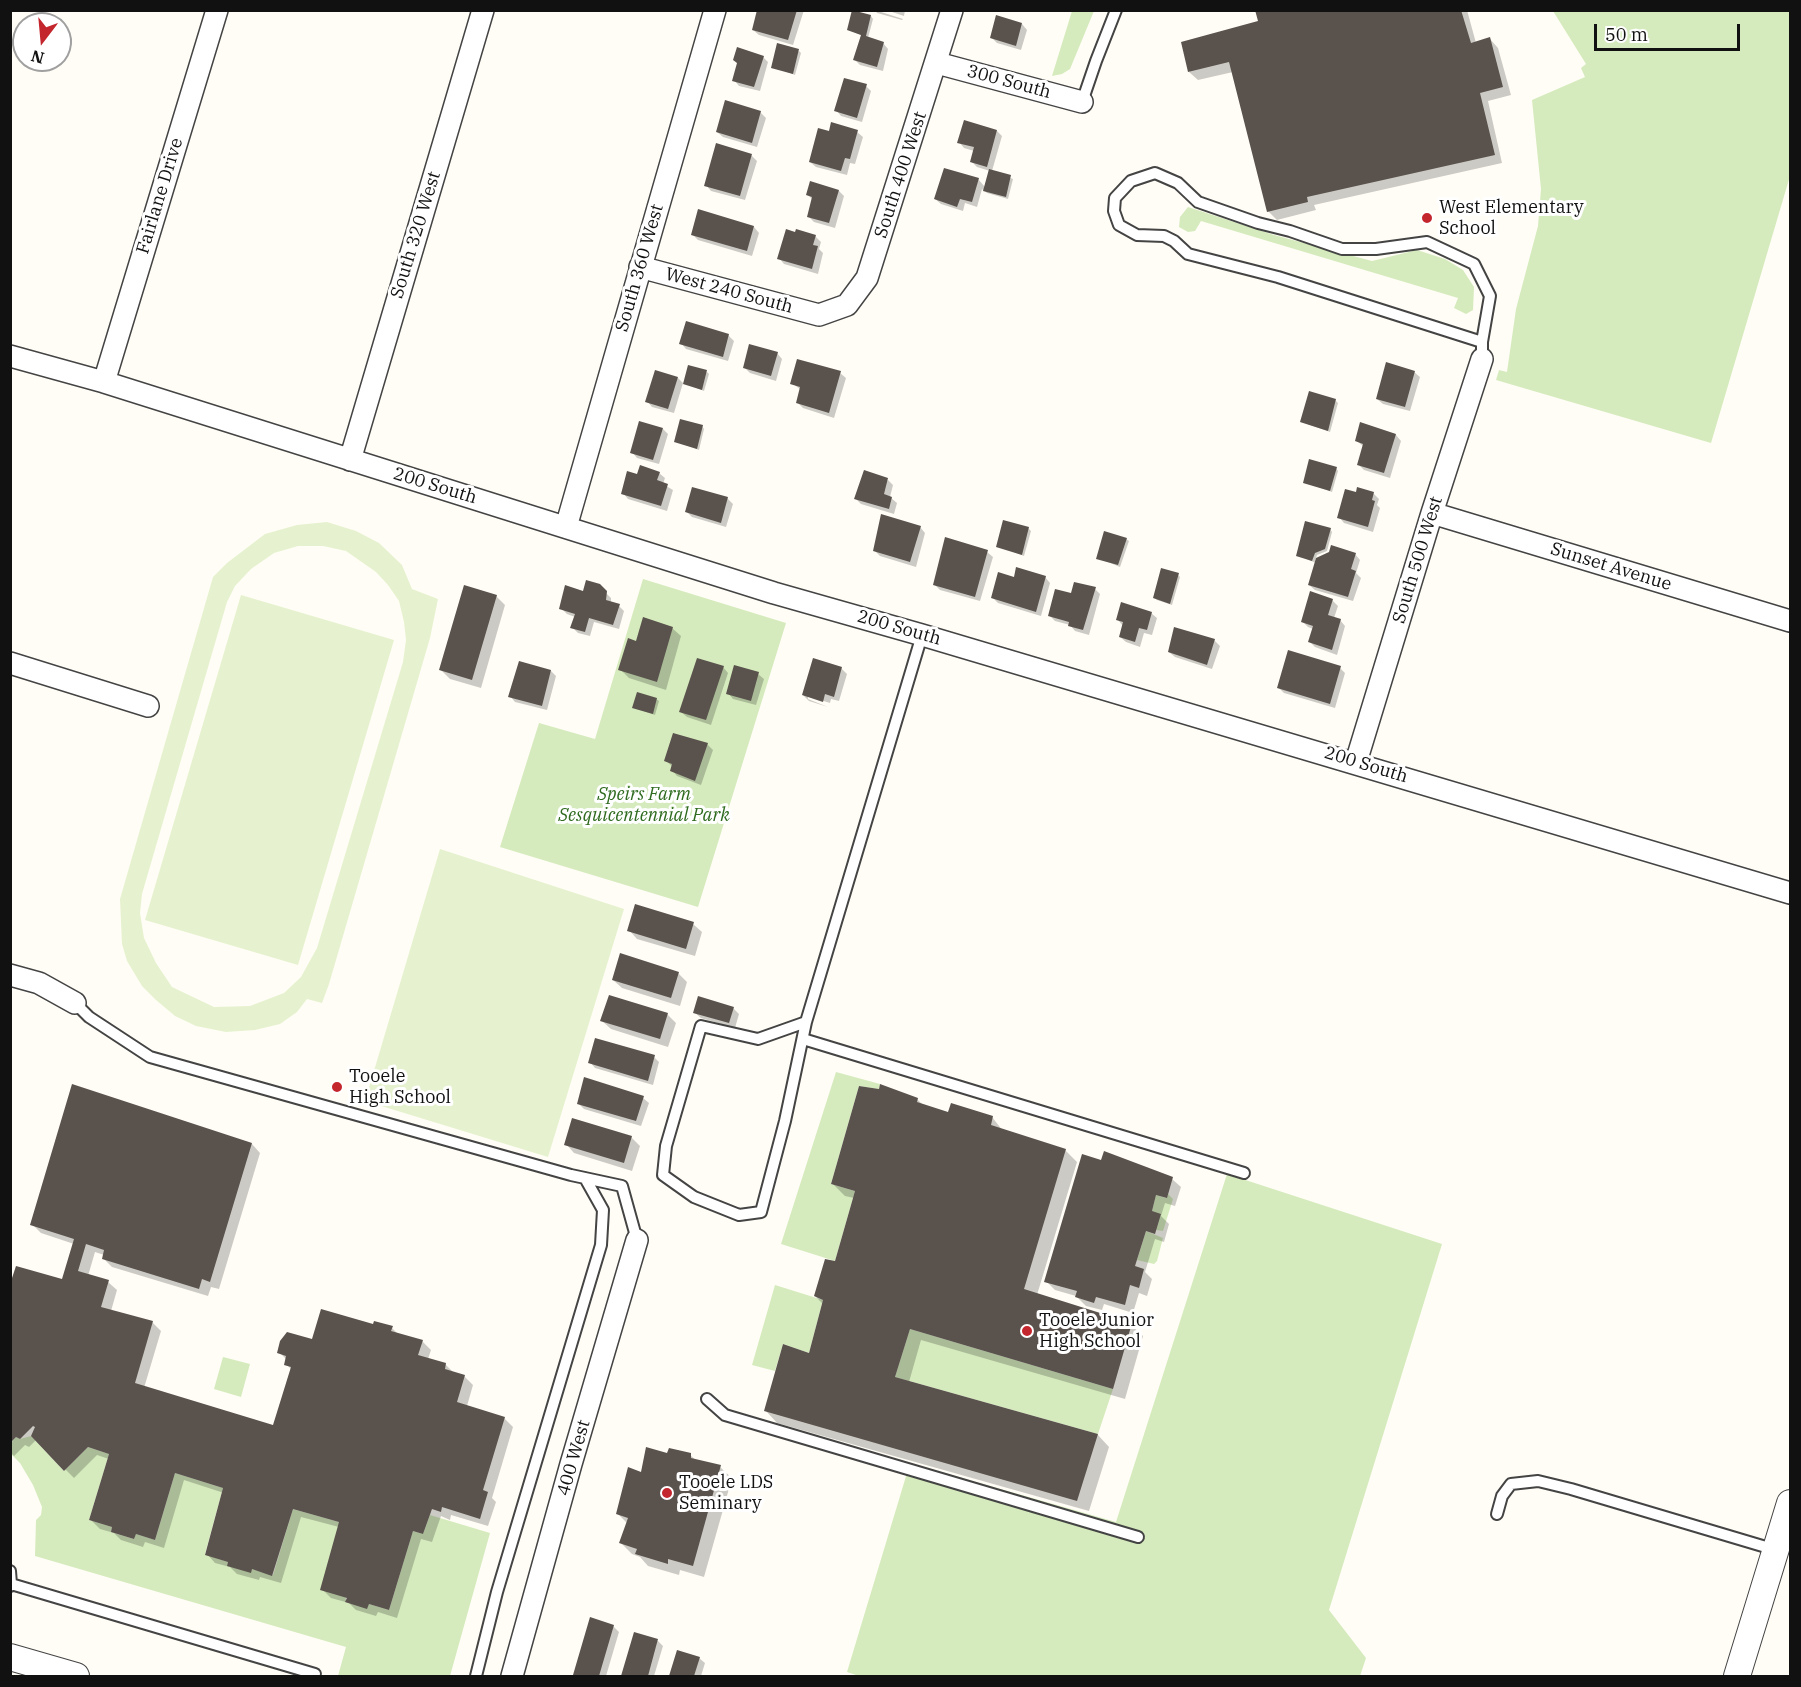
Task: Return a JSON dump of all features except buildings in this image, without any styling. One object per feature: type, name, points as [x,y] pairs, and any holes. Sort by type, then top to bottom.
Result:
[{"type":"street","name":"Fairlane Drive","points":[[104,382],[217,10]]},
{"type":"street","name":"South 320 West","points":[[350,460],[483,10]]},
{"type":"street","name":"South 360 West","points":[[566,527],[715,10]]},
{"type":"street","name":"South 400 West","points":[[819,315],[847,305],[867,278],[952,10]]},
{"type":"street","name":"300 South","points":[[937,63],[1082,102]]},
{"type":"street","name":"West 240 South","points":[[640,267],[819,315]]},
{"type":"street","name":"South 500 West","points":[[1356,762],[1482,350]]},
{"type":"street","name":"200 South","points":[[10,356],[104,382],[774,593],[1356,762],[1791,892]]},
{"type":"street","name":"Sunset Avenue","points":[[1432,513],[1791,621]]},
{"type":"street","points":[[10,663],[148,706]]},
{"type":"street","points":[[10,975],[39,983],[75,1003]]},
{"type":"street","name":"400 West","points":[[512,1677],[637,1240]]},
{"type":"street","points":[[1737,1677],[1791,1503]]},
{"type":"street","points":[[10,1657],[76,1677]]},
{"type":"lane","points":[[1082,102],[1095,61],[1116,10]]},
{"type":"lane","points":[[1155,173],[1178,183],[1198,202],[1258,224],[1290,231],[1342,249],[1376,249],[1427,242],[1474,264],[1490,296],[1482,350],[1278,277],[1188,254],[1174,241],[1164,236],[1137,235],[1119,225],[1114,211],[1115,198],[1131,181],[1155,173]]},
{"type":"lane","points":[[807,1022],[758,1039],[701,1026],[666,1146],[663,1175],[694,1197],[739,1215],[761,1212],[785,1121],[807,1022],[922,635]]},
{"type":"lane","points":[[75,1003],[89,1017],[150,1057],[585,1178],[622,1186],[637,1240]]},
{"type":"lane","points":[[803,1039],[1244,1173]]},
{"type":"lane","points":[[476,1677],[497,1592],[601,1245],[603,1210],[585,1178]]},
{"type":"lane","points":[[707,1399],[725,1415],[1138,1537]]},
{"type":"lane","points":[[1497,1514],[1502,1496],[1511,1484],[1538,1481],[1776,1550]]},
{"type":"lane","points":[[10,1571],[11,1585],[315,1674],[314,1677]]},
{"type":"green space","points":[[1072,11],[1094,11],[1070,69],[1052,76]]},
{"type":"green space","points":[[1553,11],[1790,11],[1790,176],[1711,443],[1496,380],[1499,370],[1507,372],[1516,309],[1538,226],[1541,189],[1532,100],[1585,77],[1581,68],[1586,64]]},
{"type":"green space","points":[[1188,207],[1274,235],[1372,261],[1417,250],[1445,259],[1463,270],[1474,287],[1473,310],[1466,314],[1454,308],[1458,298],[1201,221],[1195,231],[1188,232],[1179,227],[1180,217]]},
{"type":"green space","points":[[327,522],[356,531],[379,543],[402,565],[412,589],[438,599],[430,638],[322,1003],[307,999],[297,1012],[280,1024],[255,1030],[226,1032],[196,1026],[175,1016],[142,986],[127,961],[122,944],[120,899],[213,577],[227,563],[265,534],[297,525]],"holes":[[[298,546],[323,546],[346,551],[376,572],[388,585],[399,601],[404,622],[406,640],[403,662],[317,948],[301,977],[284,993],[250,1006],[214,1007],[172,987],[156,963],[144,938],[140,913],[142,894],[227,602],[235,586],[251,569],[274,553]]]},
{"type":"green space","name":"Speirs Farm Sesquicentennial Park","points":[[643,579],[786,623],[698,907],[500,847],[539,723],[595,739]]},
{"type":"green space","points":[[241,595],[394,640],[298,965],[145,920]]},
{"type":"green space","points":[[440,849],[624,909],[548,1157],[365,1101]]},
{"type":"green space","points":[[836,1072],[880,1084],[879,1089],[859,1086],[831,1184],[855,1191],[835,1261],[781,1244]]},
{"type":"green space","points":[[1227,1174],[1442,1244],[1329,1610],[1366,1658],[1360,1676],[859,1676],[847,1672],[910,1463],[1116,1522]]},
{"type":"green space","points":[[1168,1194],[1173,1199],[1163,1231],[1156,1230],[1152,1211],[1156,1195],[1166,1198]]},
{"type":"green space","points":[[1146,1231],[1163,1238],[1157,1261],[1154,1264],[1137,1260]]},
{"type":"green space","points":[[775,1285],[823,1300],[809,1353],[783,1344],[775,1371],[752,1365]]},
{"type":"green space","points":[[910,1329],[1113,1389],[1098,1434],[895,1377]]},
{"type":"green space","points":[[223,1357],[250,1364],[241,1397],[214,1389]]},
{"type":"green space","points":[[31,1436],[64,1471],[88,1447],[109,1454],[89,1520],[112,1527],[111,1532],[134,1539],[136,1534],[155,1540],[175,1473],[223,1488],[205,1554],[228,1562],[227,1566],[252,1569],[273,1575],[293,1509],[339,1522],[346,1602],[367,1608],[369,1604],[389,1610],[413,1531],[423,1534],[430,1515],[490,1533],[450,1676],[338,1676],[346,1647],[35,1556],[36,1520],[41,1515],[42,1507],[33,1485],[20,1463],[11,1454],[11,1443],[16,1437],[20,1439]]},
{"type":"place","name":"West Elementary School","points":[[1427,218]]},
{"type":"place","name":"Tooele High School","points":[[337,1087]]},
{"type":"place","name":"Tooele Junior High School","points":[[1027,1331]]},
{"type":"place","name":"Tooele LDS Seminary","points":[[667,1493]]}]
